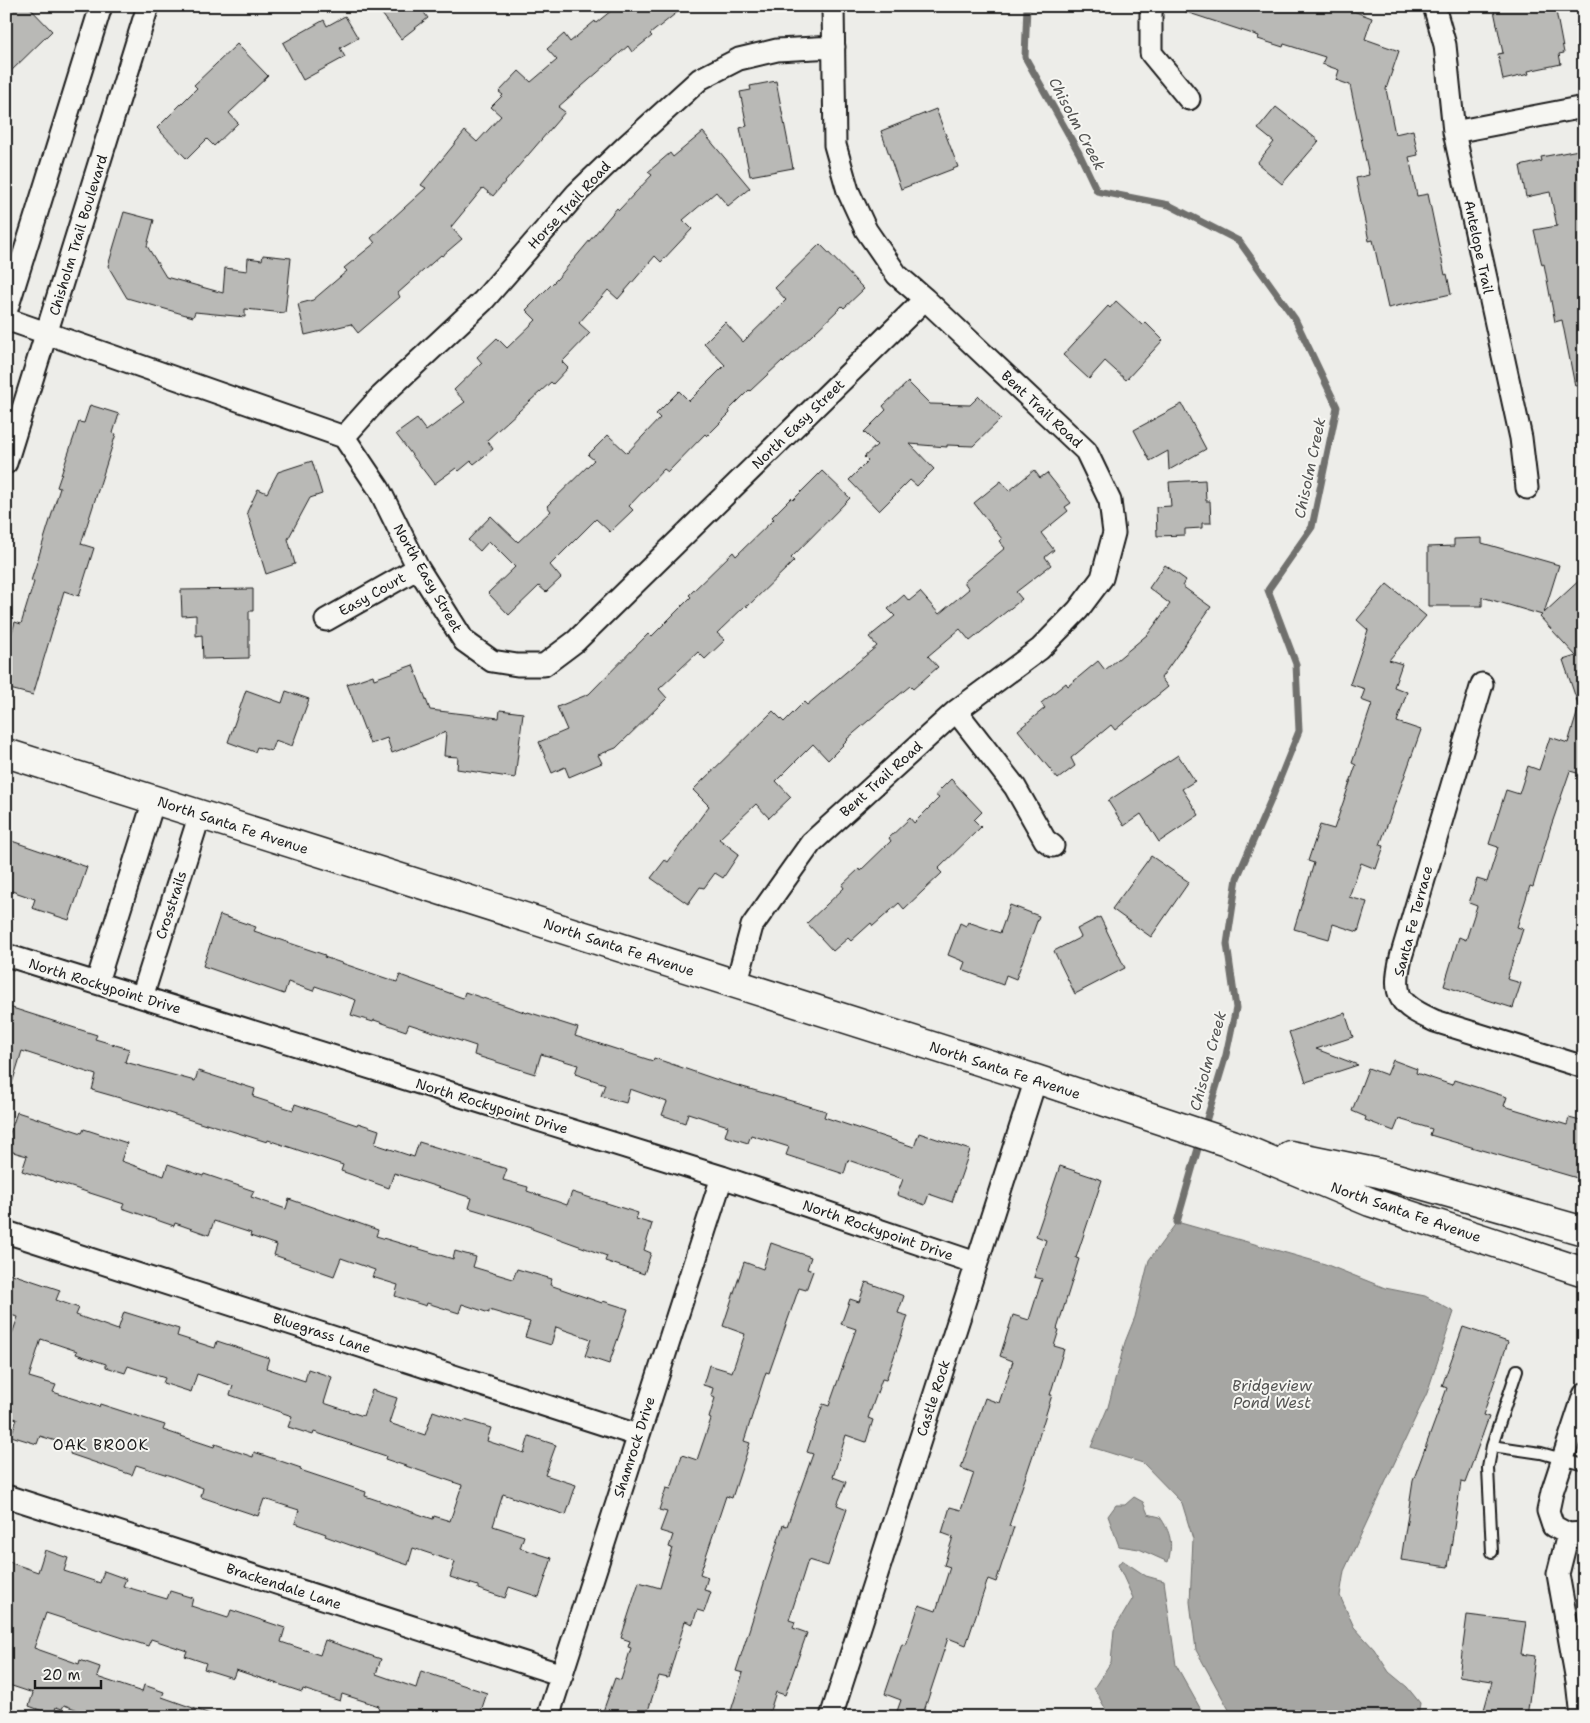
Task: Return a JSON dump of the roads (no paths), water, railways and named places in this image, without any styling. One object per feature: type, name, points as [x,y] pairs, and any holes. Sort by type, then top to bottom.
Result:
[{"type":"main road","name":"North Santa Fe Avenue","points":[[6,753],[1036,1079],[1232,1144],[1370,1202],[1584,1272]]},
{"type":"main road","name":"North Santa Fe Avenue","points":[[1232,1144],[1378,1173],[1584,1231]]},
{"type":"street","points":[[6,312],[101,6]]},
{"type":"street","name":"Chisholm Trail Boulevard","points":[[6,463],[48,334],[148,6]]},
{"type":"street","name":"Bent Trail Road","points":[[736,985],[752,926],[811,843],[956,711],[1040,649],[1078,610],[1102,578],[1114,533],[1110,500],[1086,450],[897,275],[866,230],[848,191],[835,145],[833,6]]},
{"type":"street","points":[[1153,6],[1151,12],[1151,53],[1189,99]]},
{"type":"street","name":"Antelope Trail","points":[[1434,6],[1445,45],[1454,132],[1521,438],[1527,488]]},
{"type":"street","name":"Horse Trail Road","points":[[344,437],[378,399],[483,301],[577,193],[624,146],[700,79],[739,59],[777,50],[834,47]]},
{"type":"street","points":[[1454,132],[1584,107]]},
{"type":"street","name":"North Easy Street","points":[[344,437],[379,489],[418,568],[464,641],[492,661],[517,665],[544,665],[576,641],[925,299]]},
{"type":"street","points":[[6,319],[344,437]]},
{"type":"street","name":"Easy Court","points":[[326,620],[418,568]]},
{"type":"street","name":"Santa Fe Terrace","points":[[1482,684],[1401,957],[1396,977],[1399,996],[1413,1011],[1435,1021],[1584,1067]]},
{"type":"street","points":[[956,711],[1015,787],[1045,840],[1053,846]]},
{"type":"street","points":[[97,982],[154,800]]},
{"type":"street","name":"Crosstrails","points":[[142,997],[200,814]]},
{"type":"street","name":"North Rockypoint Drive","points":[[6,955],[722,1177],[976,1263]]},
{"type":"street","name":"Castle Rock","points":[[830,1717],[1036,1079]]},
{"type":"street","name":"Shamrock Drive","points":[[548,1717],[637,1435],[722,1177]]},
{"type":"street","name":"Bluegrass Lane","points":[[6,1232],[637,1435]]},
{"type":"street","points":[[1581,1717],[1576,1673],[1558,1574],[1576,1534],[1553,1526],[1548,1511],[1552,1492],[1584,1395]]},
{"type":"street","name":"Brackendale Lane","points":[[6,1496],[562,1675]]},
{"type":"lane","points":[[1492,1552],[1488,1468],[1492,1446],[1517,1370]]},
{"type":"lane","points":[[1492,1446],[1563,1458],[1584,1465]]},
{"type":"water","name":"Bridgeview Pond West","points":[[1177,1222],[1325,1264],[1385,1288],[1425,1296],[1454,1312],[1427,1393],[1344,1571],[1340,1596],[1354,1627],[1374,1649],[1389,1672],[1407,1687],[1420,1703],[1418,1717],[1233,1717],[1196,1650],[1190,1602],[1193,1539],[1182,1503],[1143,1463],[1091,1447],[1108,1407],[1125,1342],[1135,1317],[1149,1260]]},
{"type":"water","points":[[1134,1497],[1143,1502],[1148,1514],[1160,1517],[1167,1528],[1171,1544],[1168,1562],[1139,1549],[1119,1546],[1108,1516],[1116,1505],[1125,1505]]},
{"type":"water","points":[[1122,1560],[1146,1576],[1164,1581],[1176,1665],[1205,1717],[1110,1717],[1094,1688],[1111,1662],[1114,1630],[1133,1598],[1118,1565]]},
{"type":"waterway","name":"Chisolm Creek","points":[[1027,6],[1025,57],[1079,153],[1097,191],[1169,205],[1239,241],[1295,319],[1337,407],[1312,527],[1268,590],[1296,664],[1299,731],[1237,878],[1227,944],[1236,1008],[1226,1055],[1204,1128]]},
{"type":"waterway","name":"Chisolm Creek","points":[[1177,1222],[1201,1138]]},
{"type":"district","name":"OAK BROOK","points":[[101,1445]]}]
